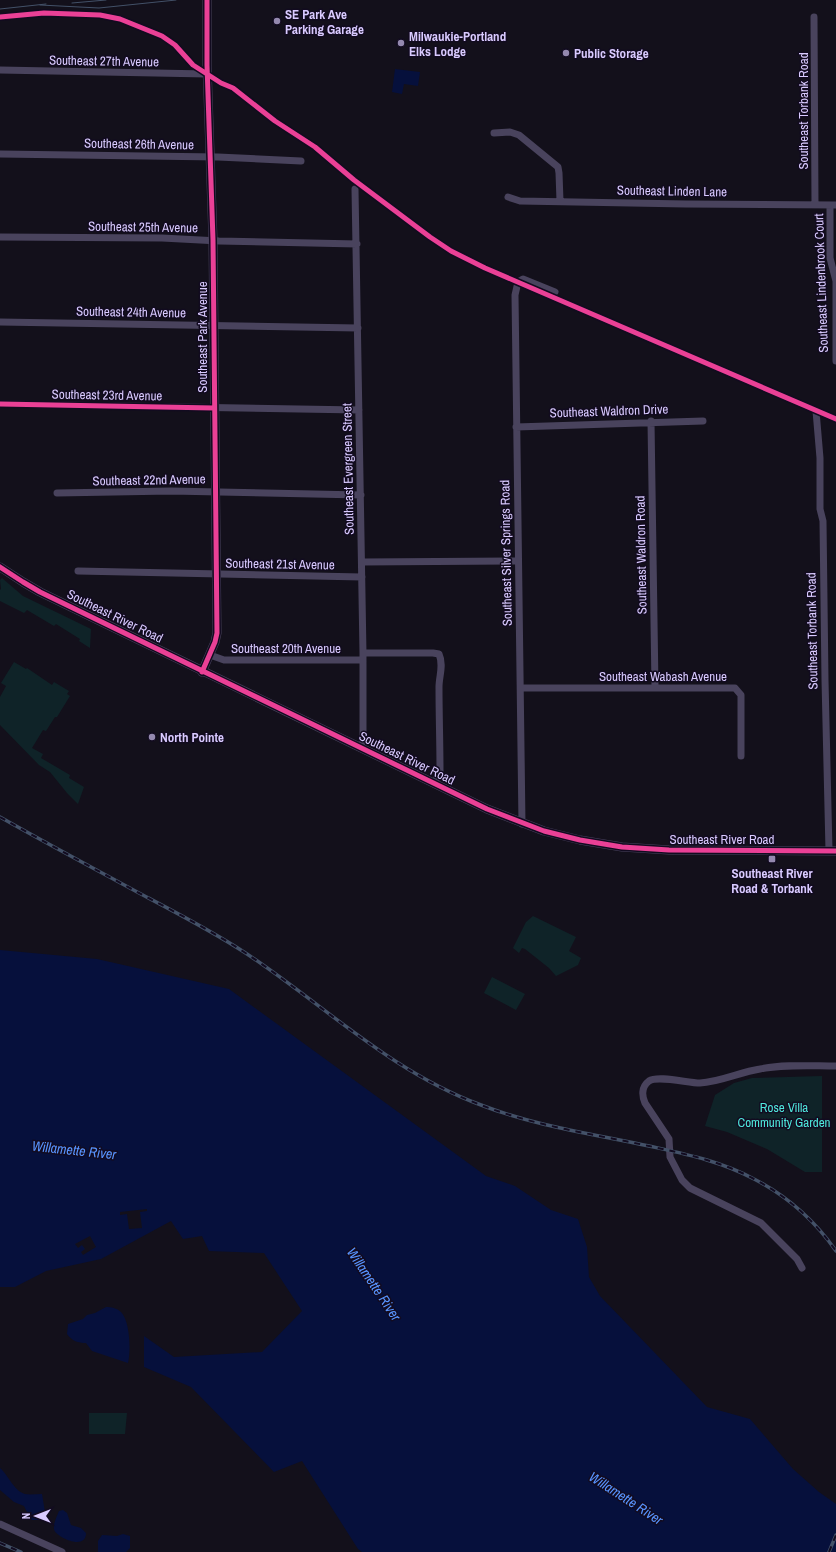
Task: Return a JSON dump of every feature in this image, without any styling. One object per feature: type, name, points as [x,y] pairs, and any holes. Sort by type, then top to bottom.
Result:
[{"type":"street","name":"Southeast Park Avenue","points":[[202,672],[217,634],[213,240],[207,74],[207,0]]},
{"type":"street","name":"Southeast Torbank Road","points":[[814,17],[815,205]]},
{"type":"street","name":"Southeast 27th Avenue","points":[[0,70],[207,74]]},
{"type":"street","points":[[494,133],[510,132],[519,135],[558,167],[560,173],[560,201]]},
{"type":"street","name":"Southeast 26th Avenue","points":[[0,154],[210,157],[301,161]]},
{"type":"street","name":"Southeast Evergreen Street","points":[[355,190],[360,410],[363,656],[363,740],[360,748]]},
{"type":"street","name":"Southeast Linden Lane","points":[[508,196],[520,201],[833,205]]},
{"type":"street","name":"Southeast Lindenbrook Court","points":[[833,205],[830,258],[836,281],[836,361]]},
{"type":"street","name":"Southeast 25th Avenue","points":[[0,237],[162,238],[357,244]]},
{"type":"street","name":"Southeast Silver Springs Road","points":[[522,824],[515,295],[518,282],[521,279],[526,279],[555,292]]},
{"type":"street","name":"Southeast 24th Avenue","points":[[0,322],[358,328]]},
{"type":"street","name":"Southeast 23rd Avenue","points":[[0,404],[360,410]]},
{"type":"street","name":"Southeast Torbank Road","points":[[816,411],[820,458],[820,509],[824,521],[825,680],[832,851]]},
{"type":"street","name":"Southeast Waldron Drive","points":[[516,426],[703,421]]},
{"type":"street","name":"Southeast Waldron Road","points":[[651,422],[655,687]]},
{"type":"street","name":"Southeast 22nd Avenue","points":[[57,493],[215,491],[361,495]]},
{"type":"street","points":[[362,562],[518,561]]},
{"type":"street","name":"Southeast River Road","points":[[0,567],[36,590],[202,672],[434,784],[522,824],[580,840],[611,846],[641,849],[832,851]]},
{"type":"street","name":"Southeast 21st Avenue","points":[[78,571],[362,577]]},
{"type":"street","name":"Southeast 20th Avenue","points":[[210,655],[224,660],[439,654],[442,667],[439,685],[440,771],[434,784]]},
{"type":"street","name":"Southeast Wabash Avenue","points":[[521,688],[735,688],[741,695],[741,756]]},
{"type":"street","points":[[802,1268],[797,1259],[761,1223],[690,1188],[682,1180],[670,1157],[670,1139],[645,1103],[642,1097],[643,1088],[649,1082],[657,1079],[689,1083],[702,1082],[761,1068],[836,1066]]},
{"type":"street","points":[[0,1524],[62,1552]]},
{"type":"green space","points":[[2,578],[23,596],[91,629],[90,648],[79,641],[80,639],[56,624],[54,626],[27,610],[24,613],[0,601],[0,580]]},
{"type":"green space","points":[[14,662],[26,669],[27,668],[52,685],[54,682],[69,691],[67,694],[70,696],[57,717],[55,717],[46,731],[43,730],[32,748],[43,754],[41,758],[70,775],[69,778],[84,787],[78,804],[50,772],[39,765],[0,725],[0,697],[6,686],[1,683]]},
{"type":"green space","points":[[533,916],[576,937],[569,951],[581,958],[578,965],[556,976],[549,968],[525,949],[522,948],[519,953],[513,948],[526,922]]},
{"type":"green space","points":[[492,977],[525,994],[516,1010],[484,993]]},
{"type":"green space","name":"Rose Villa Community Garden","points":[[822,1076],[822,1172],[805,1172],[767,1149],[727,1132],[705,1126],[715,1095],[734,1083],[752,1078]]},
{"type":"green space","points":[[89,1413],[127,1413],[125,1434],[89,1434]]},
{"type":"water","points":[[395,69],[420,72],[418,86],[404,84],[402,94],[392,92]]},
{"type":"water","name":"Willamette River","points":[[0,950],[97,959],[229,989],[486,1176],[515,1186],[551,1210],[578,1219],[587,1247],[589,1277],[600,1296],[707,1407],[750,1419],[793,1469],[819,1492],[836,1504],[836,1552],[362,1552],[358,1549],[302,1461],[274,1472],[191,1387],[144,1367],[144,1336],[174,1357],[262,1352],[302,1311],[264,1253],[209,1251],[202,1236],[183,1239],[171,1221],[101,1259],[46,1271],[15,1287],[0,1287]]},
{"type":"water","points":[[106,1307],[114,1308],[121,1312],[124,1316],[128,1329],[128,1363],[92,1351],[86,1343],[75,1341],[67,1334],[68,1324],[83,1319],[87,1315],[95,1313]]},
{"type":"water","points":[[0,1468],[15,1487],[21,1492],[25,1494],[42,1494],[45,1512],[44,1518],[31,1520],[24,1506],[14,1502],[0,1490]]},
{"type":"water","points":[[63,1510],[67,1513],[71,1525],[81,1528],[86,1533],[85,1539],[76,1542],[70,1541],[55,1532],[55,1520],[59,1511]]},
{"type":"water","points":[[123,1534],[130,1536],[130,1548],[126,1552],[98,1552],[98,1541],[102,1535],[117,1536]]},
{"type":"pier","points":[[147,1209],[147,1211],[140,1212],[142,1228],[129,1229],[127,1214],[120,1215],[120,1212]]},
{"type":"pier","points":[[90,1236],[96,1247],[83,1255],[81,1252],[85,1249],[82,1245],[78,1248],[75,1244]]},
{"type":"tram line","points":[[72,3],[106,0]]},
{"type":"tram line","points":[[40,5],[99,8],[176,0]]},
{"type":"tram line","points":[[0,9],[46,4]]},
{"type":"railway","points":[[0,817],[192,921],[231,944],[273,972],[387,1056],[448,1091],[481,1105],[522,1119],[676,1152],[729,1167],[754,1179],[789,1201],[819,1229],[836,1251]]},
{"type":"railway","points":[[829,1552],[836,1535]]},
{"type":"railway","points":[[0,1543],[21,1552]]},
{"type":"cycle path","points":[[202,672],[215,642],[217,633],[213,240],[207,65],[207,0]]},
{"type":"cycle path","points":[[0,17],[44,13],[100,15],[120,19],[162,36],[175,45],[193,65],[221,83],[233,88],[275,121],[315,147],[354,180],[451,251],[485,268],[836,419]]},
{"type":"cycle path","points":[[0,404],[214,408]]},
{"type":"cycle path","points":[[0,567],[40,592],[487,809],[544,831],[580,840],[622,847],[669,850],[836,851]]},
{"type":"place","name":"SE Park Ave Parking Garage","points":[[277,21]]},
{"type":"place","name":"Milwaukie-Portland Elks Lodge","points":[[401,43]]},
{"type":"place","name":"Public Storage","points":[[566,53]]},
{"type":"place","name":"North Pointe","points":[[152,737]]},
{"type":"place","name":"Southeast River Road & Torbank","points":[[772,859]]}]
